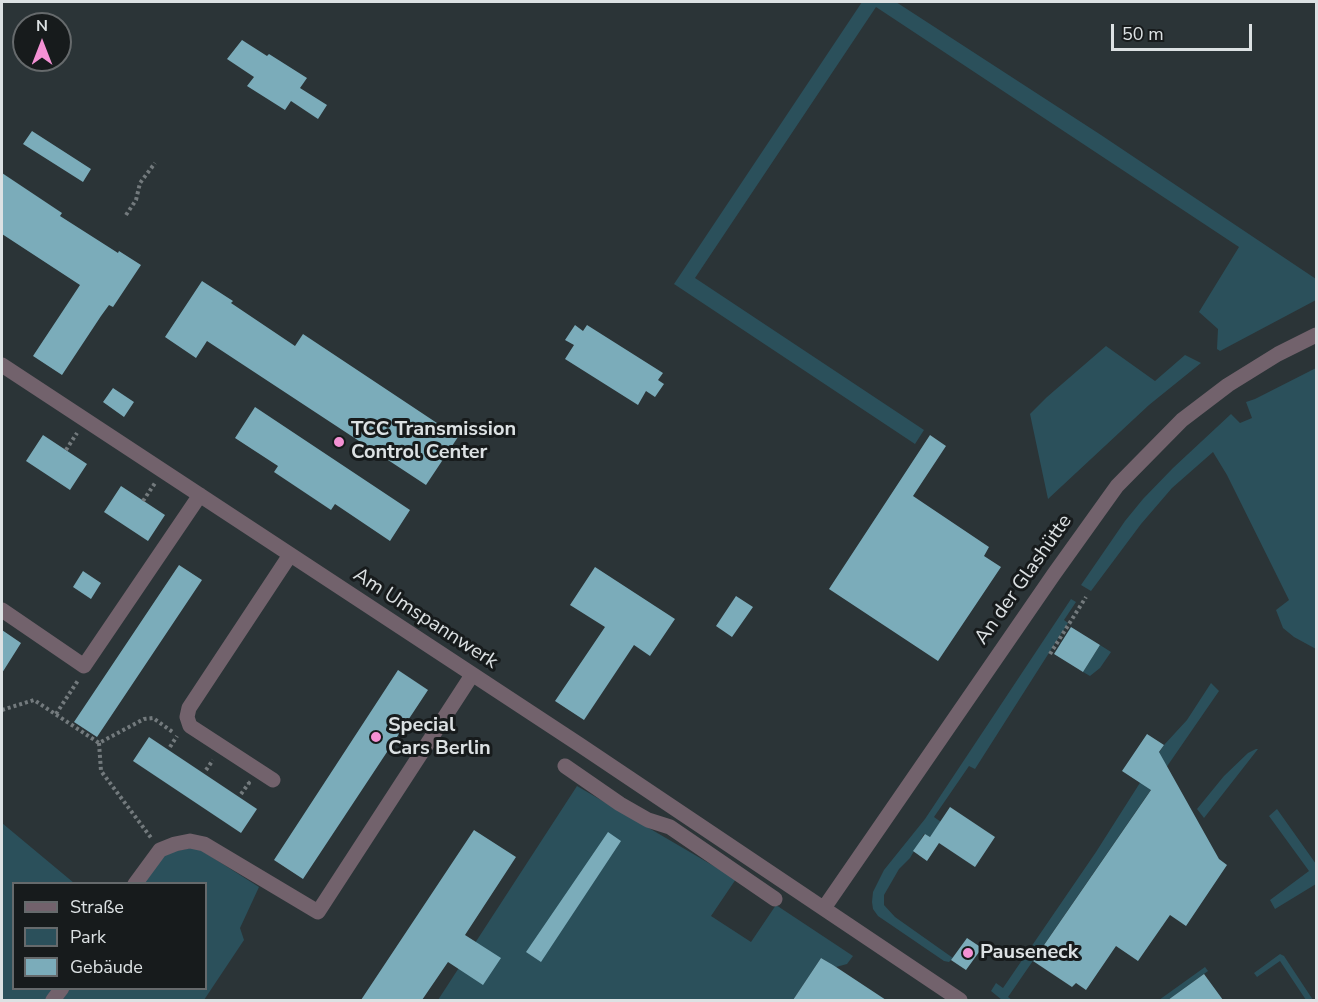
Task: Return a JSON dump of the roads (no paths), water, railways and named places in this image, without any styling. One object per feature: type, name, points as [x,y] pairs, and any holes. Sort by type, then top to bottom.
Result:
[{"type":"street","name":"An der Glashütte","points":[[824,908],[1117,486],[1182,420],[1228,385],[1278,354],[1317,334]]},
{"type":"street","name":"Am Umspannwerk","points":[[2,365],[960,1000]]},
{"type":"street","points":[[2,610],[84,666],[200,495]]},
{"type":"street","points":[[273,780],[190,726],[187,713],[290,555]]},
{"type":"street","points":[[136,882],[160,850],[190,841],[204,844],[318,912],[472,675]]},
{"type":"street","points":[[565,766],[629,810],[648,820],[670,827],[775,900]]},
{"type":"place","name":"TCC Transmission Control Center","points":[[339,442]]},
{"type":"place","name":"Special Cars Berlin","points":[[376,737]]},
{"type":"place","name":"Pauseneck","points":[[968,953]]}]
